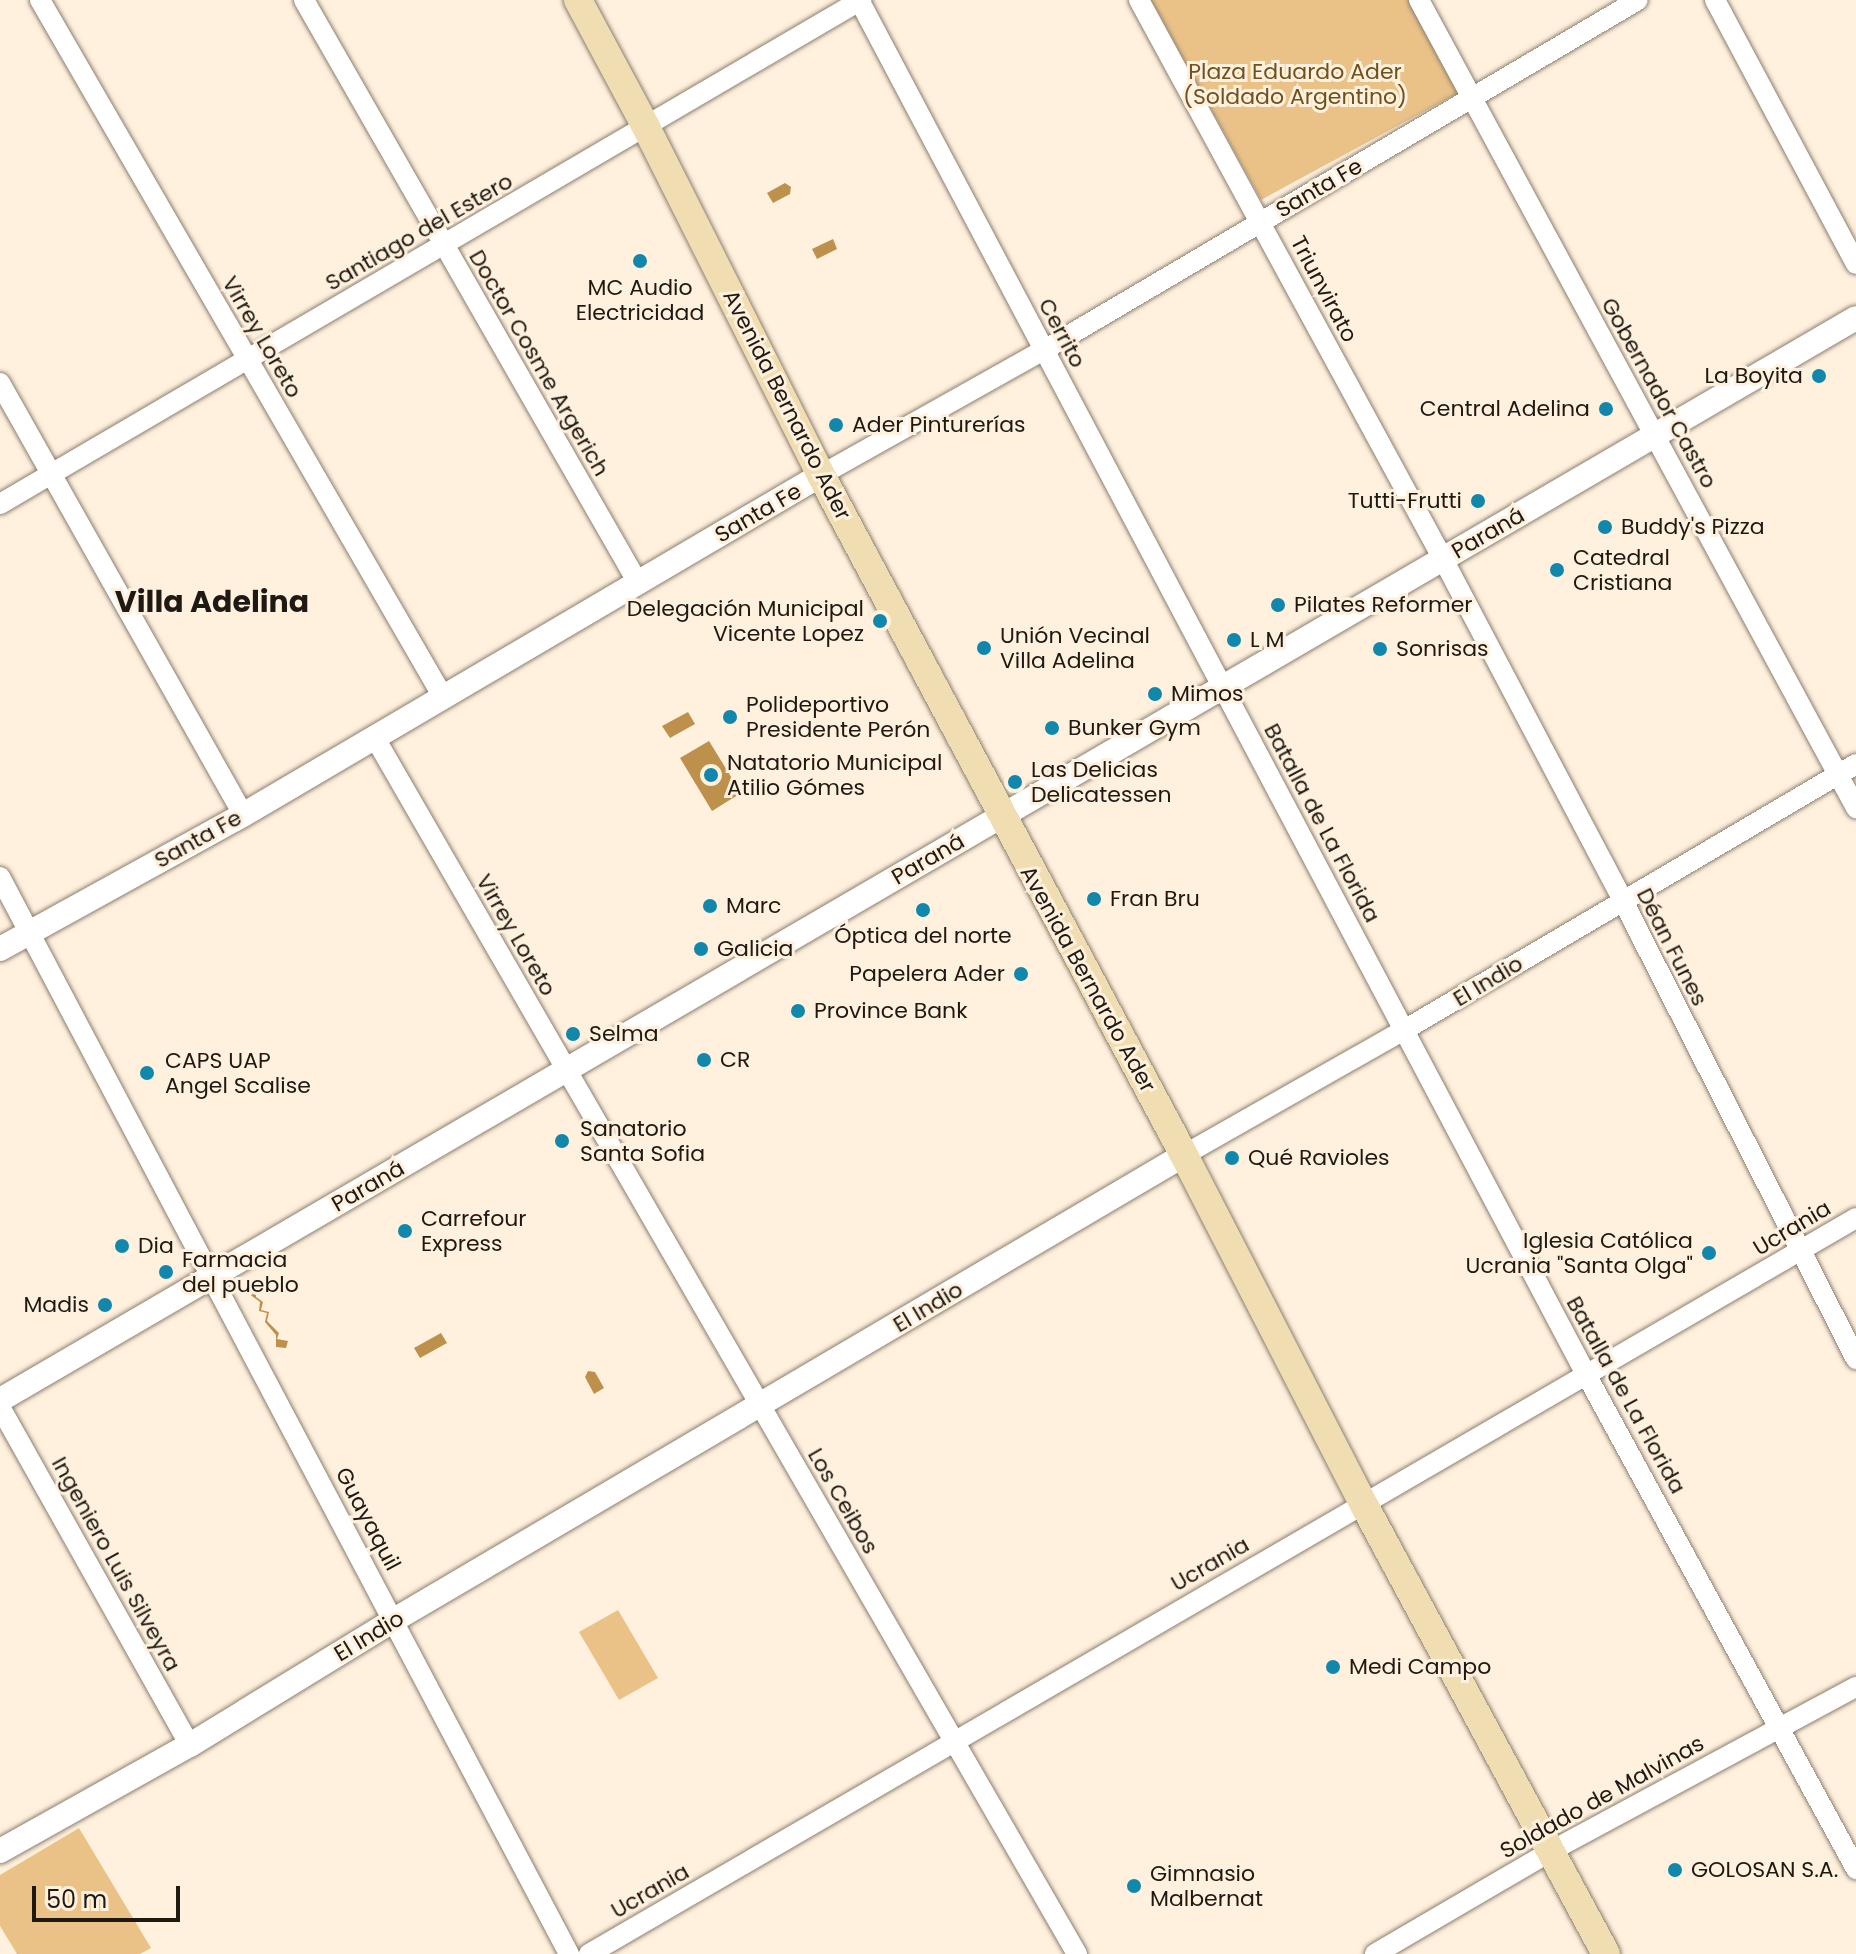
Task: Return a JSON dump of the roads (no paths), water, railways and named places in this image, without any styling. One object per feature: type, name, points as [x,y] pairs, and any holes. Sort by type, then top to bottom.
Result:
[{"type":"main road","name":"Avenida Bernardo Ader","points":[[578,0],[646,127],[821,475],[1184,1155],[1363,1503],[1606,1954]]},
{"type":"street","name":"Virrey Loreto","points":[[40,0],[443,697]]},
{"type":"street","name":"Doctor Cosme Argerich","points":[[304,0],[638,583]]},
{"type":"street","name":"Santiago del Estero","points":[[0,504],[860,0]]},
{"type":"street","name":"Cerrito","points":[[860,0],[1222,689]]},
{"type":"street","name":"Triunvirato","points":[[1139,0],[1443,559]]},
{"type":"street","name":"Gobernador Castro","points":[[1419,0],[1655,435],[1847,769],[1856,808]]},
{"type":"street","name":"Santa Fe","points":[[0,949],[243,815],[821,475],[1044,350],[1638,0]]},
{"type":"street","points":[[1715,0],[1856,264]]},
{"type":"street","name":"Paraná","points":[[0,1400],[1856,318]]},
{"type":"street","points":[[0,383],[243,815]]},
{"type":"street","name":"Déan Funes","points":[[1443,559],[1623,901],[1856,1359]]},
{"type":"street","name":"Batalla de La Florida","points":[[1222,689],[1406,1029],[1587,1376],[1781,1726],[1856,1869]]},
{"type":"street","name":"Virrey Loreto","points":[[375,738],[567,1072]]},
{"type":"street","name":"El Indio","points":[[0,1851],[190,1745],[394,1620],[1847,769]]},
{"type":"street","name":"Guayaquil","points":[[0,877],[569,1954]]},
{"type":"street","name":"Los Ceibos","points":[[567,1072],[1077,1954]]},
{"type":"street","name":"Ucrania","points":[[589,1954],[1856,1218]]},
{"type":"street","name":"Ingeniero Luis Silveyra","points":[[0,1407],[190,1745]]},
{"type":"street","name":"Soldado de Malvinas","points":[[1375,1954],[1551,1851],[1856,1687]]},
{"type":"place","name":"MC Audio Electricidad","points":[[640,261]]},
{"type":"place","name":"La Boyita","points":[[1819,376]]},
{"type":"place","name":"Central Adelina","points":[[1606,409]]},
{"type":"place","name":"Ader Pinturerías","points":[[836,425]]},
{"type":"place","name":"Tutti-Frutti","points":[[1478,501]]},
{"type":"place","name":"Buddy's Pizza","points":[[1605,527]]},
{"type":"place","name":"Catedral Cristiana","points":[[1557,570]]},
{"type":"place","name":"Pilates Reformer","points":[[1278,605]]},
{"type":"place","name":"Delegación Municipal Vicente Lopez","points":[[880,621]]},
{"type":"place","name":"L M","points":[[1234,640]]},
{"type":"place","name":"Unión Vecinal Villa Adelina","points":[[984,648]]},
{"type":"place","name":"Sonrisas","points":[[1380,649]]},
{"type":"place","name":"Mimos","points":[[1155,694]]},
{"type":"place","name":"Polideportivo Presidente Perón","points":[[730,717]]},
{"type":"place","name":"Bunker Gym","points":[[1052,728]]},
{"type":"place","name":"Natatorio Municipal Atilio Gómes","points":[[711,775]]},
{"type":"place","name":"Las Delicias Delicatessen","points":[[1015,782]]},
{"type":"place","name":"Fran Bru","points":[[1094,899]]},
{"type":"place","name":"Marc","points":[[710,906]]},
{"type":"place","name":"Óptica del norte","points":[[923,910]]},
{"type":"place","name":"Galicia","points":[[701,949]]},
{"type":"place","name":"Papelera Ader","points":[[1021,974]]},
{"type":"place","name":"Province Bank","points":[[798,1011]]},
{"type":"place","name":"Selma","points":[[573,1034]]},
{"type":"place","name":"CR","points":[[704,1060]]},
{"type":"place","name":"CAPS UAP Angel Scalise","points":[[147,1073]]},
{"type":"place","name":"Sanatorio Santa Sofia","points":[[562,1141]]},
{"type":"place","name":"Qué Ravioles","points":[[1232,1158]]},
{"type":"place","name":"Carrefour Express","points":[[405,1231]]},
{"type":"place","name":"Dia","points":[[122,1246]]},
{"type":"place","name":"Iglesia Católica Ucrania \"Santa Olga\"","points":[[1709,1253]]},
{"type":"place","name":"Farmacia del pueblo","points":[[166,1272]]},
{"type":"place","name":"Madis","points":[[105,1305]]},
{"type":"place","name":"Medi Campo","points":[[1333,1667]]},
{"type":"place","name":"GOLOSAN S.A.","points":[[1675,1870]]},
{"type":"place","name":"Gimnasio Malbernat","points":[[1134,1886]]},
{"type":"district","name":"Villa Adelina","points":[[212,602]]},
{"type":"park label","name":"Plaza Eduardo Ader (Soldado Argentino)","points":[[1295,84]]}]
